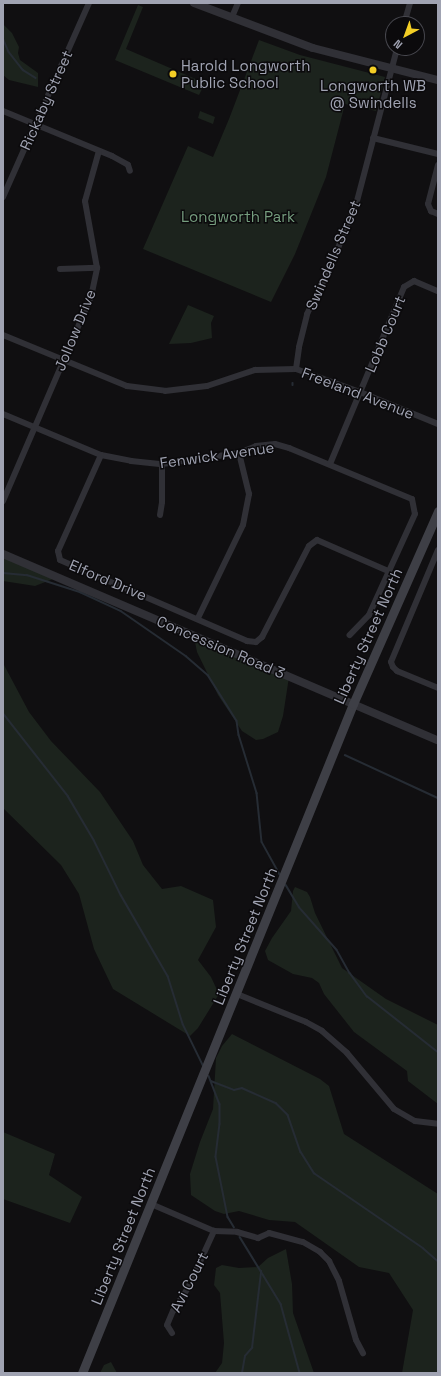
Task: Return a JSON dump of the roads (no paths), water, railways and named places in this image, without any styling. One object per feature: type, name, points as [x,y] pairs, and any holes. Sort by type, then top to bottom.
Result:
[{"type":"main road","name":"Liberty Street North","points":[[82,1373],[237,994],[353,704],[438,511]]},
{"type":"street","name":"Rickaby Street","points":[[3,198],[89,3]]},
{"type":"street","points":[[194,3],[313,48],[438,80]]},
{"type":"street","points":[[232,17],[238,3]]},
{"type":"street","points":[[406,16],[410,3]]},
{"type":"street","name":"Swindells Street","points":[[296,369],[299,347],[307,314],[330,268],[353,212],[394,56]]},
{"type":"street","points":[[3,111],[99,151],[128,165],[130,171]]},
{"type":"street","points":[[373,138],[438,154]]},
{"type":"street","name":"Jollow Drive","points":[[3,501],[63,360],[92,297],[97,268],[85,201],[99,151]]},
{"type":"street","points":[[438,165],[428,204],[431,211],[438,214]]},
{"type":"street","points":[[60,269],[97,268]]},
{"type":"street","name":"Lobb Court","points":[[330,464],[404,287],[414,282],[438,291]]},
{"type":"street","name":"Freeland Avenue","points":[[3,335],[127,386],[165,391],[207,386],[255,370],[296,369],[360,392],[438,424]]},
{"type":"street","name":"Fenwick Avenue","points":[[3,414],[100,455],[131,461],[162,464],[239,453],[256,446],[275,444],[330,464],[412,499],[415,514],[388,571]]},
{"type":"street","points":[[198,618],[243,525],[249,494],[239,453]]},
{"type":"street","name":"Elford Drive","points":[[100,455],[58,550],[60,560],[198,618],[247,641],[256,642],[262,637],[309,546],[317,540],[388,571]]},
{"type":"street","points":[[160,515],[162,502],[162,464]]},
{"type":"street","points":[[438,550],[391,662],[397,671],[438,688]]},
{"type":"street","name":"Concession Road 3","points":[[3,554],[438,740]]},
{"type":"street","points":[[350,635],[369,615],[388,571]]},
{"type":"street","points":[[237,994],[306,1022],[322,1031],[343,1049],[394,1109],[415,1121],[438,1124]]},
{"type":"street","points":[[151,1204],[214,1231],[237,1232],[258,1238],[269,1233],[303,1242],[320,1252],[329,1261],[339,1281],[356,1340],[363,1353]]},
{"type":"street","name":"Avi Court","points":[[172,1333],[167,1325],[173,1311],[188,1288],[214,1231]]},
{"type":"waterway","points":[[3,38],[9,52],[23,70],[36,78]]},
{"type":"waterway","points":[[3,573],[27,575],[80,592],[121,611],[186,656],[208,675],[237,721],[239,735],[257,793],[262,842],[280,874]]},
{"type":"waterway","points":[[3,713],[68,796],[94,840],[121,895],[168,976],[183,1024],[203,1065]]},
{"type":"waterway","points":[[345,755],[438,798]]},
{"type":"waterway","points":[[286,885],[299,907],[337,950],[350,973],[367,996],[438,1052]]},
{"type":"waterway","points":[[209,1076],[220,1104],[220,1124],[216,1157],[228,1217],[234,1227]]},
{"type":"waterway","points":[[211,1081],[234,1090],[242,1088],[276,1103],[288,1115],[301,1152],[314,1173],[423,1248],[438,1261]]},
{"type":"waterway","points":[[240,1237],[281,1304],[300,1373]]},
{"type":"waterway","points":[[242,1373],[245,1356],[252,1348],[261,1272]]},
{"type":"place","name":"Longworth WB @ Swindells","points":[[373,70]]},
{"type":"place","name":"Harold Longworth Public School","points":[[173,74]]},
{"type":"park label","name":"Longworth Park","points":[[238,217]]}]
